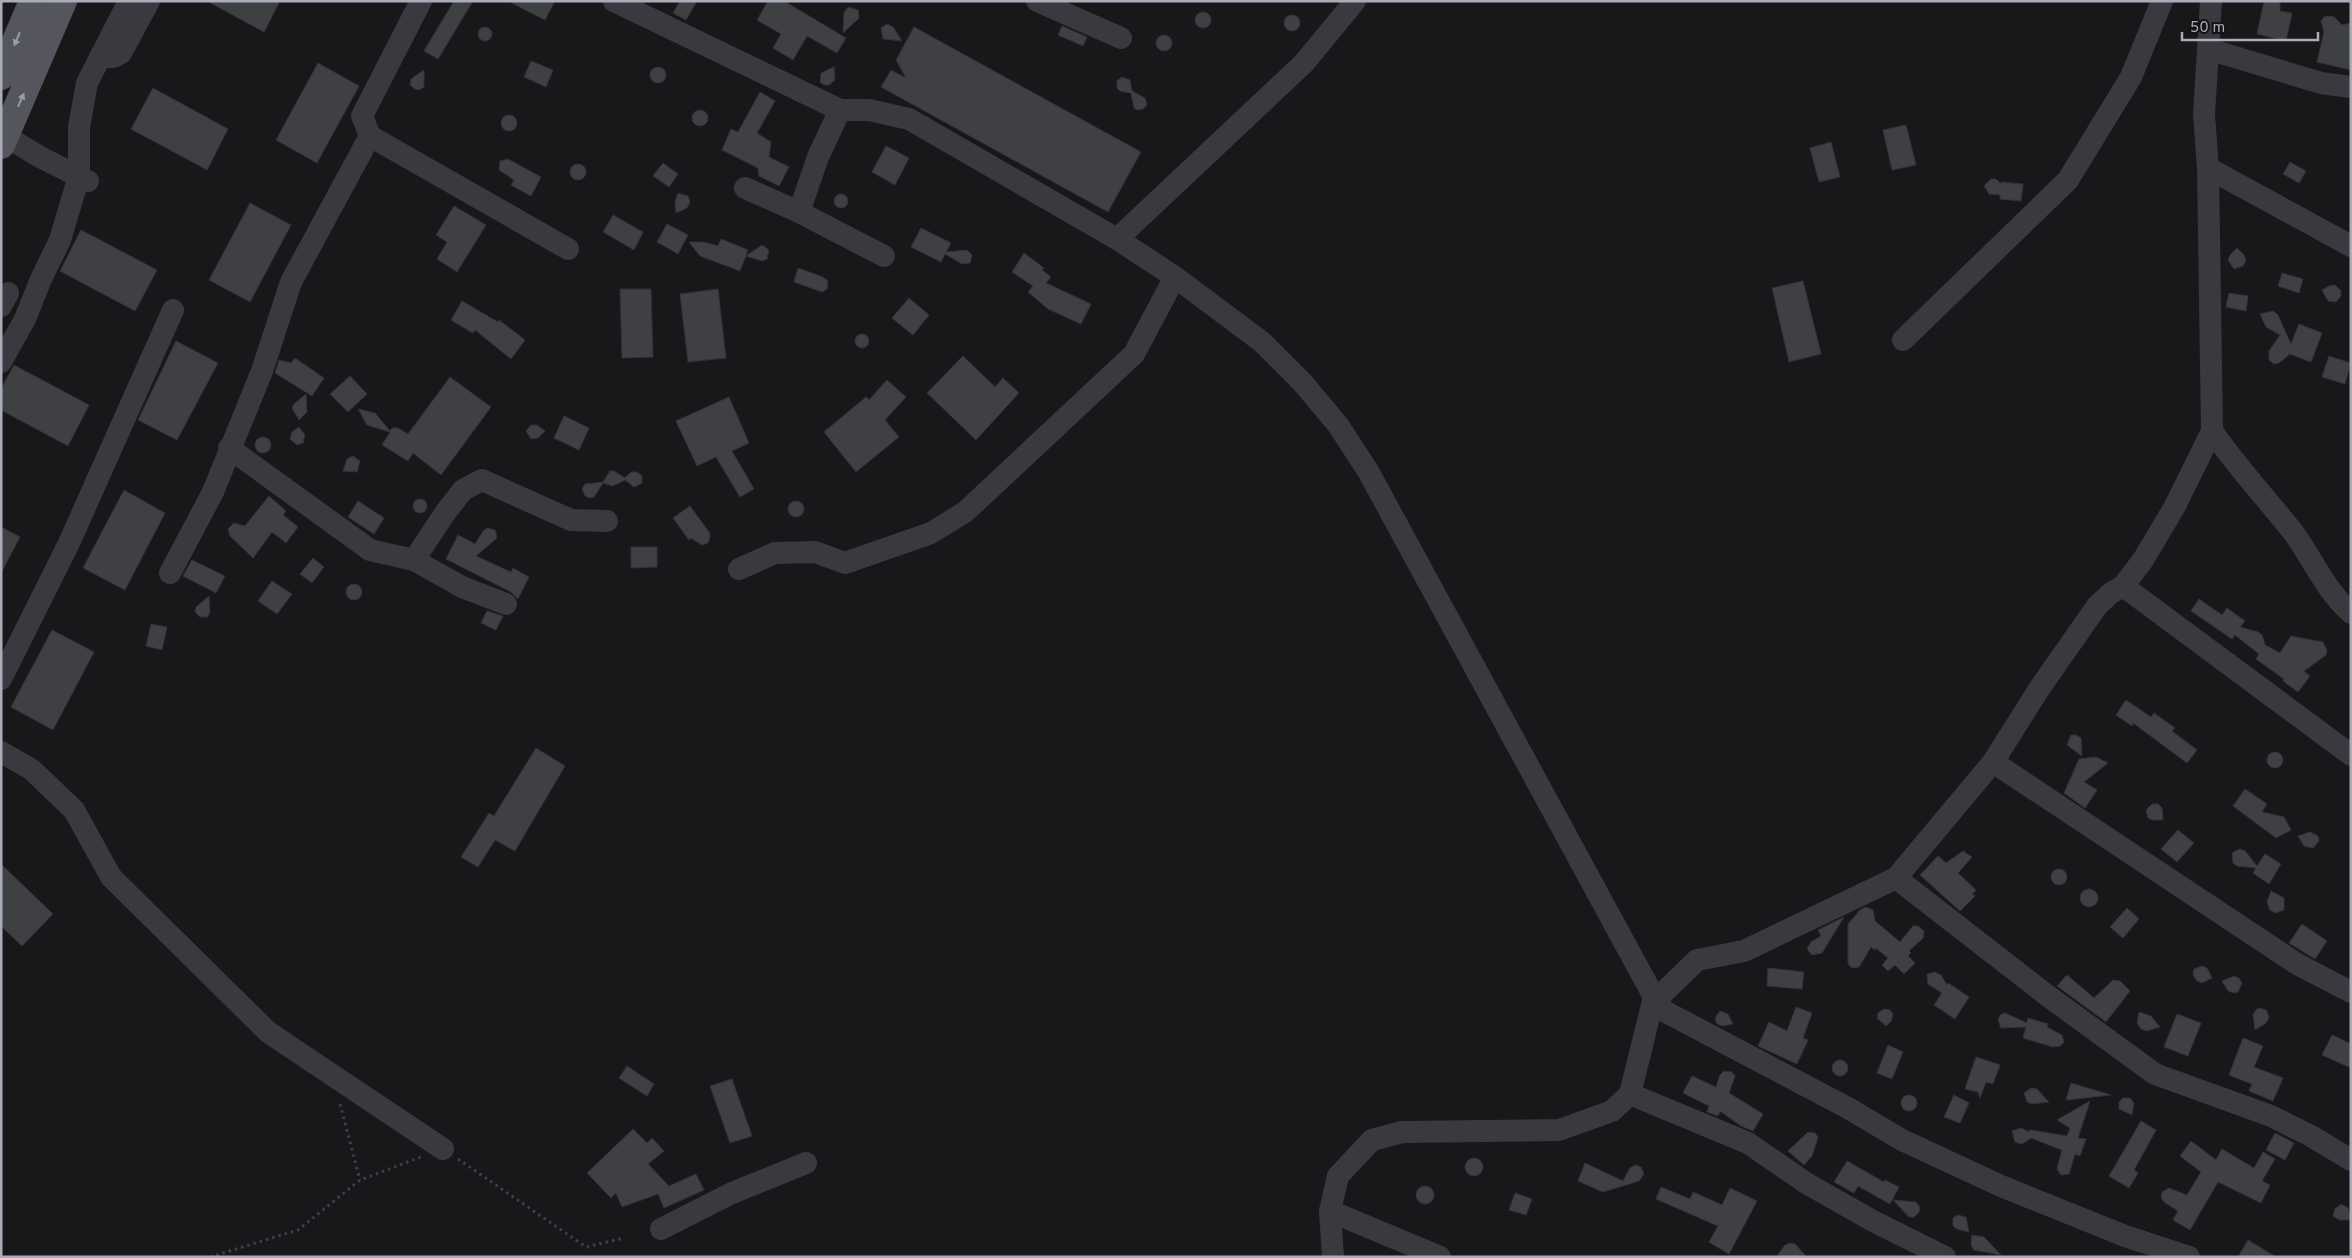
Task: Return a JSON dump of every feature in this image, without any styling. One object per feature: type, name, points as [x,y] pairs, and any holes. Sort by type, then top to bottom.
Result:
[{"type":"main road","points":[[1,76],[33,1]]},
{"type":"main road","points":[[3,140],[63,1]]},
{"type":"street","points":[[1,362],[25,319],[41,279],[60,240],[83,179],[79,127],[87,83],[129,1]]},
{"type":"street","points":[[100,57],[114,57],[121,53],[149,1]]},
{"type":"street","points":[[421,1],[362,116],[370,136],[568,249]]},
{"type":"street","points":[[614,1],[840,110],[870,110],[909,119],[1117,239],[1175,277],[1262,342],[1302,382],[1338,425],[1368,471],[1654,997],[1664,1011],[1848,1108],[1902,1140],[2010,1190],[2125,1236],[2189,1257]]},
{"type":"street","points":[[1037,1],[1121,38]]},
{"type":"street","points":[[1903,340],[2068,180],[2131,77],[2162,1]]},
{"type":"street","points":[[1654,997],[1661,995],[1697,960],[1744,951],[1896,878],[1993,762],[2039,688],[2097,606],[2111,593],[2124,586],[2143,560],[2175,506],[2212,431],[2208,168],[2204,114],[2211,1]]},
{"type":"street","points":[[1117,239],[1304,63],[1353,2]]},
{"type":"street","points":[[2208,49],[2321,83],[2351,87]]},
{"type":"street","points":[[799,212],[818,158],[840,110]]},
{"type":"street","points":[[170,573],[213,492],[229,448],[262,371],[291,282],[370,136]]},
{"type":"street","points":[[3,140],[83,179]]},
{"type":"street","points":[[2208,168],[2351,246]]},
{"type":"street","points":[[745,188],[799,212],[884,256]]},
{"type":"street","points":[[739,569],[775,553],[815,552],[845,563],[931,533],[965,512],[1134,354],[1175,277]]},
{"type":"street","points":[[1,679],[68,542],[173,310]]},
{"type":"street","points":[[2212,431],[2233,462],[2294,534],[2321,579],[2351,613]]},
{"type":"street","points":[[229,448],[370,550],[414,560],[462,587],[506,604]]},
{"type":"street","points":[[414,560],[445,513],[463,490],[482,480],[571,520],[607,521]]},
{"type":"street","points":[[2124,586],[2351,755]]},
{"type":"street","points":[[1,752],[31,769],[74,810],[111,877],[268,1032],[443,1149]]},
{"type":"street","points":[[1993,762],[2297,964],[2351,992]]},
{"type":"street","points":[[1896,878],[2048,996],[2155,1074],[2271,1116],[2311,1136],[2351,1160]]},
{"type":"street","points":[[1333,1257],[1330,1210],[1338,1176],[1372,1140],[1402,1132],[1559,1130],[1612,1111],[1630,1094],[1654,997]]},
{"type":"street","points":[[1630,1094],[1748,1143],[1806,1183],[1873,1221],[1945,1257]]},
{"type":"street","points":[[661,1229],[732,1193],[806,1163]]},
{"type":"street","points":[[1330,1210],[1440,1257]]},
{"type":"path","points":[[332,1075],[360,1180]]},
{"type":"path","points":[[210,1257],[298,1230],[360,1180],[443,1149],[586,1247],[624,1238]]},
{"type":"building","points":[[207,1],[280,1],[264,32]]},
{"type":"building","points":[[454,1],[473,1],[438,59],[424,51]]},
{"type":"building","points":[[508,1],[555,1],[545,20]]},
{"type":"building","points":[[680,1],[697,1],[686,20],[673,13]]},
{"type":"building","points":[[768,1],[784,1],[846,38],[837,53],[807,36],[793,60],[773,48],[781,34],[757,20]]},
{"type":"building","points":[[2264,1],[2280,1],[2280,11],[2292,13],[2286,41],[2257,34]]},
{"type":"building","points":[[848,7],[858,10],[859,18],[843,33],[844,13]]},
{"type":"building","points":[[1203,12],[1211,20],[1203,28],[1195,20]]},
{"type":"building","points":[[1292,15],[1300,23],[1292,31],[1284,23]]},
{"type":"building","points":[[2324,17],[2334,17],[2342,25],[2351,23],[2351,70],[2317,62],[2324,32],[2321,21]]},
{"type":"building","points":[[887,24],[893,27],[902,41],[883,39],[881,28]]},
{"type":"building","points":[[1062,26],[1087,37],[1083,46],[1058,35]]},
{"type":"building","points":[[482,27],[488,27],[492,34],[488,41],[482,41],[478,37],[478,31]]},
{"type":"building","points":[[914,27],[1141,152],[1108,212],[881,87],[891,70],[906,78],[896,60]]},
{"type":"building","points":[[1164,35],[1172,43],[1164,51],[1156,43]]},
{"type":"building","points":[[531,61],[553,70],[546,87],[524,77]]},
{"type":"building","points":[[318,63],[359,86],[317,163],[276,140]]},
{"type":"building","points":[[658,67],[666,75],[658,83],[650,75]]},
{"type":"building","points":[[834,67],[835,80],[829,85],[824,85],[820,82],[821,73]]},
{"type":"building","points":[[424,70],[424,87],[419,90],[415,89],[410,85],[411,79]]},
{"type":"building","points":[[1122,77],[1130,80],[1132,91],[1145,98],[1147,105],[1143,109],[1137,110],[1134,108],[1131,93],[1120,91],[1117,88],[1117,81]]},
{"type":"building","points":[[153,88],[228,129],[207,170],[131,129]]},
{"type":"building","points":[[760,92],[775,101],[757,133],[771,142],[769,157],[789,167],[779,186],[759,176],[758,168],[722,150],[731,129],[738,132]]},
{"type":"building","points":[[700,110],[708,118],[700,126],[692,118]]},
{"type":"building","points":[[509,115],[517,123],[509,131],[501,123]]},
{"type":"building","points":[[1906,125],[1916,165],[1892,170],[1883,130]]},
{"type":"building","points":[[1831,142],[1840,177],[1819,182],[1810,148]]},
{"type":"building","points":[[886,146],[909,158],[895,185],[872,172]]},
{"type":"building","points":[[508,159],[541,177],[531,196],[511,185],[514,180],[499,170],[500,161]]},
{"type":"building","points":[[2290,162],[2306,171],[2299,183],[2283,174]]},
{"type":"building","points":[[663,163],[678,174],[669,187],[653,176]]},
{"type":"building","points":[[578,164],[586,172],[578,180],[570,172]]},
{"type":"building","points":[[1991,179],[1996,179],[2001,184],[2001,182],[2023,184],[2021,201],[2000,199],[2000,195],[1989,194],[1984,186]]},
{"type":"building","points":[[678,193],[688,196],[690,202],[687,208],[676,213],[675,201]]},
{"type":"building","points":[[838,194],[844,194],[848,201],[844,208],[838,208],[834,204],[834,198]]},
{"type":"building","points":[[250,203],[291,225],[250,302],[209,280]]},
{"type":"building","points":[[454,206],[486,225],[457,272],[437,259],[447,242],[436,235]]},
{"type":"building","points":[[613,215],[643,232],[634,250],[603,232]]},
{"type":"building","points":[[667,224],[688,235],[678,254],[657,242]]},
{"type":"building","points":[[921,228],[951,243],[946,252],[967,250],[972,255],[970,263],[962,264],[945,254],[941,262],[911,247]]},
{"type":"building","points":[[81,230],[157,270],[135,311],[60,271]]},
{"type":"building","points":[[721,239],[748,250],[740,271],[700,256],[689,242],[704,242],[718,246]]},
{"type":"building","points":[[762,245],[769,250],[767,259],[762,261],[746,256]]},
{"type":"building","points":[[2237,248],[2244,255],[2246,261],[2243,266],[2234,269],[2228,260]]},
{"type":"building","points":[[1024,253],[1044,268],[1042,270],[1051,277],[1046,283],[1091,304],[1081,324],[1048,309],[1028,292],[1033,286],[1012,272]]},
{"type":"building","points":[[798,268],[823,277],[828,281],[827,289],[822,292],[794,282]]},
{"type":"building","points":[[2282,273],[2303,279],[2299,293],[2278,286]]},
{"type":"building","points":[[1803,281],[1821,354],[1789,362],[1772,288]]},
{"type":"building","points":[[2335,285],[2341,291],[2341,296],[2336,302],[2328,301],[2322,290]]},
{"type":"building","points":[[620,289],[651,289],[653,357],[622,358]]},
{"type":"building","points":[[718,289],[726,358],[688,362],[680,294]]},
{"type":"building","points":[[2229,293],[2248,296],[2246,311],[2226,307]]},
{"type":"building","points":[[909,298],[929,315],[913,335],[892,318]]},
{"type":"building","points":[[462,301],[498,322],[499,320],[525,340],[511,359],[475,330],[473,333],[451,320]]},
{"type":"building","points":[[2273,311],[2278,315],[2291,344],[2299,324],[2322,333],[2311,362],[2290,354],[2279,363],[2274,364],[2269,360],[2269,351],[2280,335],[2266,327],[2260,314]]},
{"type":"building","points":[[859,334],[865,334],[869,341],[865,348],[859,348],[855,344],[855,338]]},
{"type":"building","points":[[176,341],[218,363],[177,440],[138,420]]},
{"type":"building","points":[[963,356],[995,387],[1003,378],[1019,393],[976,440],[927,393]]},
{"type":"building","points":[[2329,356],[2351,363],[2345,384],[2322,377]]},
{"type":"building","points":[[295,358],[324,378],[312,396],[275,373],[279,360],[291,363]]},
{"type":"building","points":[[14,365],[89,405],[68,446],[1,410],[1,389]]},
{"type":"building","points":[[350,376],[367,394],[348,412],[330,394]]},
{"type":"building","points":[[450,377],[491,407],[441,475],[413,453],[408,461],[382,445],[390,432],[367,425],[358,409],[375,413],[390,431],[392,428],[398,428],[408,434]]},
{"type":"building","points":[[887,380],[906,397],[885,420],[899,437],[856,472],[824,432],[866,397],[869,400]]},
{"type":"building","points":[[306,394],[307,412],[299,420],[292,408]]},
{"type":"building","points":[[729,397],[749,443],[732,451],[754,489],[740,497],[716,457],[697,466],[676,421]]},
{"type":"building","points":[[564,416],[589,428],[579,450],[554,438]]},
{"type":"building","points":[[531,425],[537,425],[545,431],[538,438],[531,439],[526,431]]},
{"type":"building","points":[[299,427],[305,435],[303,443],[297,445],[290,439],[292,432]]},
{"type":"building","points":[[263,437],[271,445],[263,453],[255,445]]},
{"type":"building","points":[[353,456],[360,461],[357,472],[343,471],[347,459]]},
{"type":"building","points":[[610,471],[614,471],[625,478],[631,472],[637,472],[642,476],[642,483],[634,487],[625,480],[613,486],[603,483],[594,497],[585,496],[582,489],[585,484],[603,482]]},
{"type":"building","points":[[124,490],[165,513],[125,590],[83,568]]},
{"type":"building","points":[[269,496],[286,511],[283,515],[298,527],[286,543],[272,532],[253,558],[230,536],[228,529],[234,523],[245,526]]},
{"type":"building","points":[[417,499],[423,499],[427,506],[423,513],[417,513],[413,509],[413,503]]},
{"type":"building","points":[[358,501],[384,518],[374,534],[348,517]]},
{"type":"building","points":[[796,501],[804,509],[796,517],[788,509]]},
{"type":"building","points":[[690,506],[709,532],[708,543],[702,545],[691,538],[689,540],[673,518]]},
{"type":"building","points":[[1,527],[20,537],[1,573]]},
{"type":"building","points":[[488,528],[495,530],[497,538],[476,556],[511,572],[513,568],[529,577],[518,599],[511,592],[446,559],[458,535],[475,544],[484,530]]},
{"type":"building","points":[[631,547],[657,547],[657,567],[631,568]]},
{"type":"building","points":[[313,558],[324,567],[312,583],[300,574]]},
{"type":"building","points":[[192,560],[225,576],[216,593],[183,576]]},
{"type":"building","points":[[272,581],[292,594],[277,614],[258,601]]},
{"type":"building","points":[[354,584],[362,592],[354,600],[346,592]]},
{"type":"building","points":[[209,596],[210,613],[207,617],[200,617],[195,612],[196,607]]},
{"type":"building","points":[[2199,599],[2222,615],[2227,608],[2245,621],[2240,627],[2258,632],[2262,635],[2265,645],[2280,653],[2291,636],[2323,642],[2327,651],[2326,655],[2304,671],[2310,676],[2298,692],[2283,681],[2284,679],[2256,659],[2259,654],[2235,635],[2232,639],[2191,611]]},
{"type":"building","points":[[487,611],[503,616],[496,630],[481,623]]},
{"type":"building","points":[[151,624],[167,627],[162,650],[146,646]]},
{"type":"building","points":[[52,630],[94,652],[53,730],[11,707]]},
{"type":"building","points":[[2126,700],[2151,717],[2154,713],[2175,728],[2172,731],[2197,750],[2187,763],[2133,723],[2132,726],[2116,715]]},
{"type":"building","points":[[2071,735],[2081,738],[2082,756],[2067,745]]},
{"type":"building","points":[[536,748],[565,766],[515,851],[495,840],[478,867],[461,857],[489,813],[494,816]]},
{"type":"building","points":[[2272,752],[2278,752],[2283,757],[2281,766],[2272,768],[2267,763],[2267,757]]},
{"type":"building","points":[[2096,757],[2108,763],[2084,782],[2097,790],[2085,808],[2064,793],[2079,759]]},
{"type":"building","points":[[2245,789],[2267,804],[2262,812],[2284,817],[2291,830],[2276,838],[2233,806]]},
{"type":"building","points":[[2152,804],[2158,804],[2162,808],[2163,820],[2148,818],[2146,810]]},
{"type":"building","points":[[2178,830],[2194,843],[2177,862],[2161,849]]},
{"type":"building","points":[[2310,832],[2318,836],[2319,841],[2313,848],[2304,846],[2298,836]]},
{"type":"building","points":[[2240,849],[2245,851],[2257,866],[2265,854],[2281,864],[2269,884],[2253,873],[2256,868],[2237,866],[2233,863],[2232,853]]},
{"type":"building","points":[[1963,851],[1972,857],[1958,873],[1976,890],[1972,894],[1975,896],[1960,911],[1920,875],[1938,856],[1946,863]]},
{"type":"building","points":[[1,864],[53,914],[22,946],[1,926]]},
{"type":"building","points":[[2059,869],[2065,871],[2067,877],[2065,883],[2059,885],[2053,883],[2051,877],[2053,871]]},
{"type":"building","points":[[2089,889],[2095,892],[2098,898],[2095,904],[2089,907],[2083,904],[2080,898],[2083,892]]},
{"type":"building","points":[[2271,891],[2284,898],[2284,910],[2275,913],[2270,910],[2267,902]]},
{"type":"building","points":[[1866,907],[1873,910],[1875,921],[1900,942],[1913,926],[1918,926],[1924,931],[1923,938],[1909,951],[1911,953],[1908,956],[1915,963],[1904,974],[1895,965],[1888,971],[1882,965],[1888,958],[1876,948],[1875,950],[1871,947],[1859,967],[1852,968],[1848,964],[1848,924],[1860,910]]},
{"type":"building","points":[[2127,908],[2139,919],[2123,938],[2110,927]]},
{"type":"building","points":[[1844,917],[1822,953],[1812,955],[1807,949],[1811,942],[1821,936],[1818,930]]},
{"type":"building","points":[[2302,924],[2327,941],[2315,959],[2289,943]]},
{"type":"building","points":[[2202,966],[2207,968],[2212,978],[2202,983],[2197,981],[2193,975],[2194,969]]},
{"type":"building","points":[[1768,968],[1804,972],[1802,989],[1767,986]]},
{"type":"building","points":[[1935,972],[1941,975],[1947,985],[1948,983],[1969,997],[1955,1019],[1934,1005],[1942,993],[1928,984],[1927,974]]},
{"type":"building","points":[[2067,975],[2094,998],[2113,980],[2120,981],[2130,991],[2106,1022],[2057,986]]},
{"type":"building","points":[[2234,976],[2239,978],[2242,983],[2238,992],[2234,993],[2228,991],[2222,981]]},
{"type":"building","points":[[1796,1007],[1812,1013],[1803,1038],[1808,1040],[1797,1064],[1758,1046],[1769,1022],[1787,1031]]},
{"type":"building","points":[[2258,1008],[2266,1010],[2269,1017],[2266,1023],[2255,1030],[2253,1014]]},
{"type":"building","points":[[1884,1009],[1890,1010],[1893,1014],[1891,1021],[1886,1026],[1877,1018],[1878,1013]]},
{"type":"building","points":[[1720,1011],[1728,1014],[1733,1024],[1722,1026],[1717,1024],[1715,1018]]},
{"type":"building","points":[[2139,1012],[2151,1016],[2160,1027],[2146,1031],[2141,1029],[2137,1023]]},
{"type":"building","points":[[2005,1013],[2027,1023],[2028,1018],[2048,1024],[2047,1027],[2062,1035],[2064,1042],[2060,1046],[2053,1047],[2023,1038],[2026,1027],[2001,1028],[1998,1020],[2000,1015]]},
{"type":"building","points":[[2177,1014],[2201,1023],[2188,1056],[2164,1047]]},
{"type":"building","points":[[2332,1035],[2351,1044],[2351,1068],[2322,1055]]},
{"type":"building","points":[[2243,1038],[2263,1046],[2254,1067],[2283,1078],[2273,1101],[2249,1091],[2252,1084],[2229,1075]]},
{"type":"building","points":[[1888,1045],[1903,1052],[1892,1079],[1877,1073]]},
{"type":"building","points":[[1976,1057],[2000,1065],[1993,1084],[1986,1082],[1980,1098],[1978,1092],[1965,1089]]},
{"type":"building","points":[[1840,1060],[1846,1062],[1848,1068],[1846,1074],[1840,1076],[1834,1074],[1832,1068],[1834,1062]]},
{"type":"building","points":[[627,1066],[654,1084],[647,1096],[619,1078]]},
{"type":"building","points":[[1724,1071],[1732,1072],[1735,1076],[1729,1093],[1763,1114],[1753,1131],[1741,1126],[1720,1111],[1718,1116],[1707,1112],[1709,1106],[1683,1093],[1692,1076],[1716,1087],[1720,1075]]},
{"type":"building","points":[[732,1079],[752,1136],[730,1143],[710,1086]]},
{"type":"building","points":[[2071,1083],[2111,1095],[2066,1100]]},
{"type":"building","points":[[2031,1088],[2037,1089],[2049,1102],[2032,1104],[2027,1102],[2024,1093]]},
{"type":"building","points":[[1909,1095],[1915,1097],[1917,1103],[1915,1109],[1909,1111],[1903,1109],[1901,1103],[1903,1097]]},
{"type":"building","points":[[1954,1095],[1969,1103],[1960,1123],[1944,1117]]},
{"type":"building","points":[[2123,1098],[2130,1098],[2134,1103],[2132,1115],[2119,1109],[2119,1102]]},
{"type":"building","points":[[2090,1101],[2078,1138],[2086,1139],[2080,1156],[2075,1154],[2069,1174],[2061,1175],[2057,1169],[2062,1150],[2031,1138],[2022,1144],[2015,1142],[2012,1131],[2021,1128],[2029,1132],[2030,1130],[2067,1136],[2070,1128],[2057,1120]]},
{"type":"building","points":[[2141,1121],[2156,1130],[2134,1170],[2138,1173],[2129,1188],[2109,1176]]},
{"type":"building","points":[[633,1129],[647,1143],[652,1138],[664,1151],[648,1164],[669,1186],[696,1174],[704,1190],[664,1208],[658,1194],[622,1207],[616,1193],[611,1198],[587,1173]]},
{"type":"building","points":[[1808,1132],[1815,1133],[1818,1137],[1812,1156],[1804,1165],[1788,1151]]},
{"type":"building","points":[[2275,1133],[2294,1143],[2285,1160],[2266,1150]]},
{"type":"building","points":[[2191,1141],[2216,1160],[2222,1149],[2254,1168],[2263,1152],[2275,1159],[2262,1181],[2270,1185],[2261,1203],[2218,1182],[2190,1230],[2173,1220],[2178,1211],[2164,1202],[2161,1197],[2162,1192],[2169,1188],[2187,1195],[2201,1172],[2180,1156]]},
{"type":"building","points":[[1474,1158],[1480,1161],[1483,1167],[1480,1173],[1474,1176],[1468,1173],[1465,1167],[1468,1161]]},
{"type":"building","points":[[1847,1161],[1884,1182],[1885,1180],[1899,1187],[1890,1204],[1858,1186],[1854,1193],[1834,1182]]},
{"type":"building","points":[[1585,1163],[1623,1181],[1630,1168],[1635,1165],[1641,1167],[1644,1174],[1639,1181],[1603,1192],[1578,1181]]},
{"type":"building","points":[[1425,1186],[1431,1189],[1434,1195],[1431,1201],[1425,1204],[1419,1201],[1416,1195],[1419,1189]]},
{"type":"building","points":[[1661,1187],[1690,1199],[1693,1192],[1722,1205],[1730,1188],[1757,1201],[1729,1254],[1709,1242],[1718,1226],[1656,1199]]},
{"type":"building","points":[[1515,1193],[1532,1199],[1526,1215],[1509,1210]]},
{"type":"building","points":[[1893,1200],[1916,1202],[1920,1207],[1919,1212],[1914,1217],[1909,1217]]},
{"type":"building","points":[[2341,1204],[2348,1208],[2351,1220],[2339,1220],[2333,1216],[2335,1209]]},
{"type":"building","points":[[1957,1215],[1966,1217],[1969,1232],[1953,1226],[1953,1218]]},
{"type":"building","points":[[1972,1235],[1984,1237],[2001,1255],[1974,1250],[1971,1245]]},
{"type":"building","points":[[2248,1240],[2276,1257],[2238,1257]]},
{"type":"building","points":[[1795,1244],[1807,1257],[1776,1257],[1785,1245]]}]
